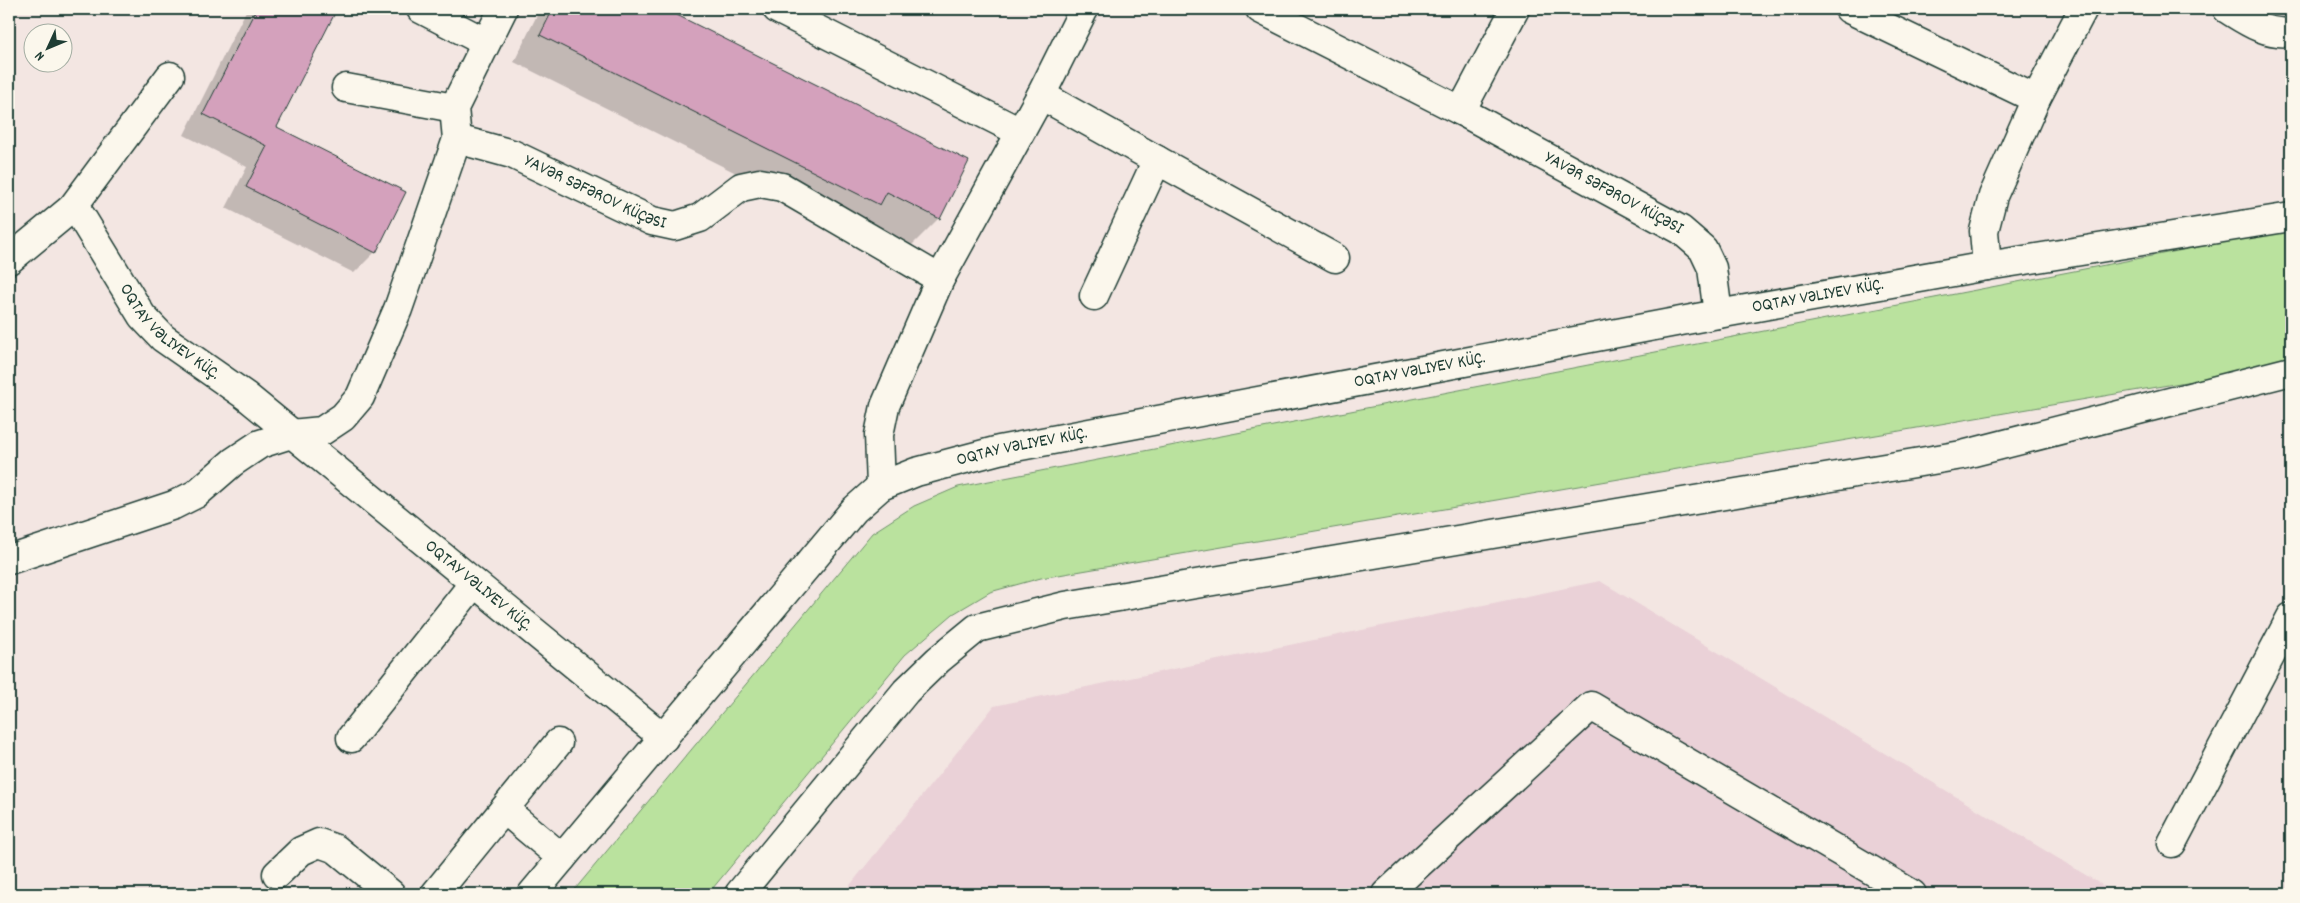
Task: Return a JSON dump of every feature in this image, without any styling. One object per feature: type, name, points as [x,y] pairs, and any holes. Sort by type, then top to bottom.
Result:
[{"type":"street","points":[[421,9],[486,42]]},
{"type":"street","points":[[9,560],[174,505],[196,494],[233,462],[260,444],[292,434],[322,431],[342,417],[360,397],[398,309],[457,139],[454,108],[503,9]]},
{"type":"street","points":[[777,9],[1020,132]]},
{"type":"street","points":[[882,486],[879,435],[885,406],[940,279],[1041,95],[1084,9]]},
{"type":"street","name":"YAVƏR SƏFƏROV KÜÇƏSI","points":[[1260,9],[1461,111],[1681,230],[1703,249],[1712,268],[1718,314]]},
{"type":"street","points":[[1461,111],[1515,9]]},
{"type":"street","points":[[1849,9],[2036,99]]},
{"type":"street","points":[[1988,266],[1984,231],[1992,196],[2036,99],[2083,9]]},
{"type":"street","points":[[2227,9],[2252,25],[2276,34],[2291,32]]},
{"type":"street","points":[[9,260],[72,208],[170,76]]},
{"type":"street","points":[[346,88],[454,108]]},
{"type":"street","points":[[1041,95],[1335,258]]},
{"type":"street","name":"YAVƏR SƏFƏROV KÜÇƏSI","points":[[457,139],[512,154],[652,221],[675,226],[700,218],[742,188],[760,183],[782,187],[940,279]]},
{"type":"street","points":[[1094,296],[1157,160]]},
{"type":"street","name":"OQTAY VƏLIYEV KÜÇ.","points":[[72,208],[81,216],[142,316],[163,338],[246,396],[664,738]]},
{"type":"street","name":"OQTAY VƏLIYEV KÜÇ.","points":[[532,894],[854,510],[882,486],[916,472],[999,450],[1718,314],[1988,266],[2291,217]]},
{"type":"street","points":[[739,894],[906,691],[938,660],[977,628],[1064,606],[1962,455],[2291,371]]},
{"type":"street","points":[[351,738],[474,583]]},
{"type":"street","points":[[2172,843],[2291,617]]},
{"type":"street","points":[[1386,894],[1591,706],[1912,894]]},
{"type":"street","points":[[435,894],[558,743]]},
{"type":"street","points":[[505,810],[562,858]]},
{"type":"street","points":[[276,874],[301,851],[319,843],[336,849],[391,894]]},
{"type":"shaded area","points":[[1600,581],[2117,894],[843,894],[994,706]]},
{"type":"green space","points":[[2291,229],[2291,364],[1041,578],[990,592],[953,614],[905,655],[708,894],[571,894],[872,533],[914,506],[958,487]]},
{"type":"building","points":[[256,9],[337,9],[277,127],[406,192],[376,253],[246,187],[267,146],[203,114]]},
{"type":"building","points":[[553,9],[665,9],[969,161],[940,219],[887,192],[880,205],[540,35]]}]
